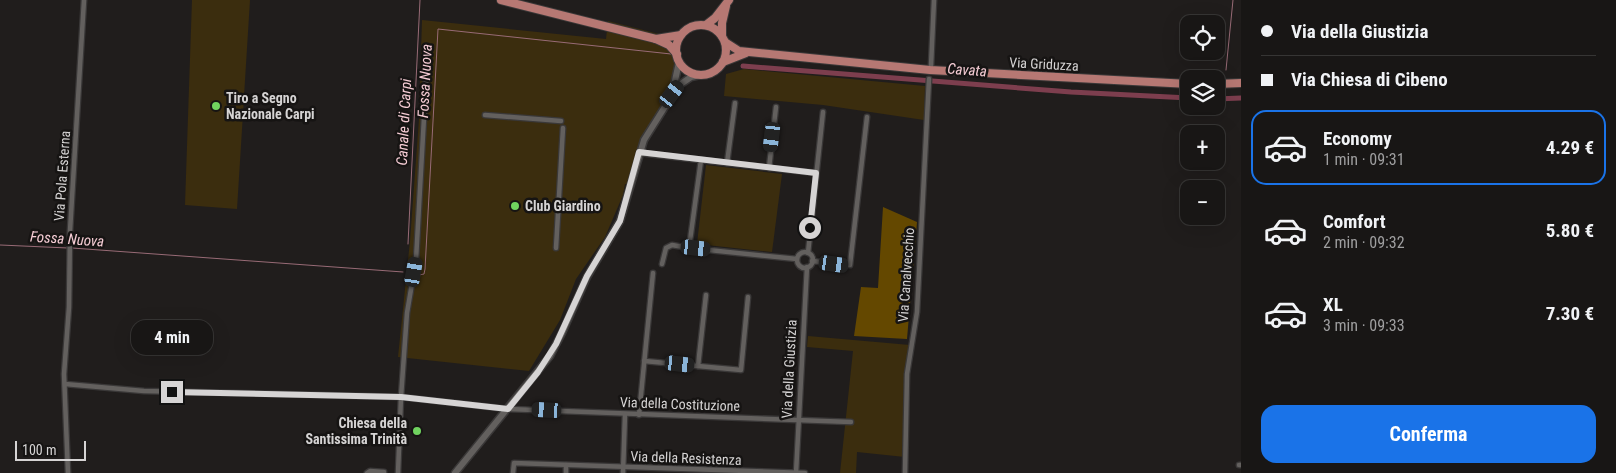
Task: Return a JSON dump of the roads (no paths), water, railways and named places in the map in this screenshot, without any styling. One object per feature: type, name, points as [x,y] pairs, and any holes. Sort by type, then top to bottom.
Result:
[{"type":"main road","points":[[500,0],[656,39],[669,45],[688,71],[700,75]]},
{"type":"main road","points":[[706,26],[728,2]]},
{"type":"main road","points":[[455,473],[538,372],[556,344],[587,276],[620,221],[639,152],[647,134],[672,94],[684,80],[713,72],[723,62],[726,49],[722,23],[728,2]]},
{"type":"main road","points":[[656,39],[681,35],[692,27],[706,26],[712,28],[724,39]]},
{"type":"main road","points":[[672,94],[678,58],[677,44],[681,35]]},
{"type":"main road","name":"Via Griduzza","points":[[724,39],[739,51],[930,70],[1180,84]]},
{"type":"main road","name":"Via Griduzza","points":[[723,62],[749,52]]},
{"type":"main road","points":[[1225,83],[1241,82]]},
{"type":"street","name":"Via Pola Esterna","points":[[68,473],[64,374],[84,0]]},
{"type":"street","points":[[931,66],[934,0]]},
{"type":"street","name":"Via Canalvecchio","points":[[906,473],[907,374],[917,312],[929,79]]},
{"type":"street","points":[[398,473],[407,313],[416,260],[426,82]]},
{"type":"street","points":[[727,163],[734,103]]},
{"type":"street","points":[[769,168],[776,107]]},
{"type":"street","points":[[812,261],[808,253],[823,112]]},
{"type":"street","points":[[485,115],[561,121]]},
{"type":"street","points":[[812,261],[850,264],[867,117]]},
{"type":"street","points":[[556,248],[563,128]]},
{"type":"street","points":[[639,152],[816,173]]},
{"type":"street","points":[[689,248],[701,160]]},
{"type":"street","points":[[662,264],[666,248],[672,245],[797,259]]},
{"type":"street","points":[[797,259],[801,253],[808,253]]},
{"type":"street","points":[[797,259],[801,266],[807,267],[812,261]]},
{"type":"street","name":"Via della Giustizia","points":[[796,473],[807,267]]},
{"type":"street","points":[[639,414],[653,273]]},
{"type":"street","points":[[698,366],[706,295]]},
{"type":"street","points":[[644,361],[741,370],[748,297]]},
{"type":"street","name":"Via della Costituzione","points":[[65,384],[154,392],[401,397],[508,409],[851,422]]},
{"type":"street","points":[[622,473],[625,414]]},
{"type":"street","name":"Via della Resistenza","points":[[513,473],[514,463],[623,467],[672,471],[806,473]]},
{"type":"street","points":[[566,465],[566,473]]},
{"type":"street","points":[[367,473],[370,471],[384,472]]},
{"type":"waterway","name":"Canale di Carpi","points":[[408,244],[420,0]]},
{"type":"waterway","points":[[1226,70],[1233,0]]},
{"type":"waterway","name":"Fossa Nuova","points":[[419,275],[424,274],[425,269],[438,29],[671,54]]},
{"type":"waterway","name":"Cavata","points":[[743,66],[1071,92],[1180,98]]},
{"type":"waterway","name":"Cavata","points":[[1225,99],[1241,98]]},
{"type":"waterway","name":"Fossa Nuova","points":[[0,245],[68,248]]},
{"type":"waterway","name":"Fossa Nuova","points":[[72,248],[403,272]]},
{"type":"place","name":"Tiro a Segno Nazionale Carpi","points":[[216,106]]},
{"type":"place","name":"Club Giardino","points":[[515,206]]},
{"type":"place","name":"Chiesa della Santissima Trinità","points":[[417,431]]}]
